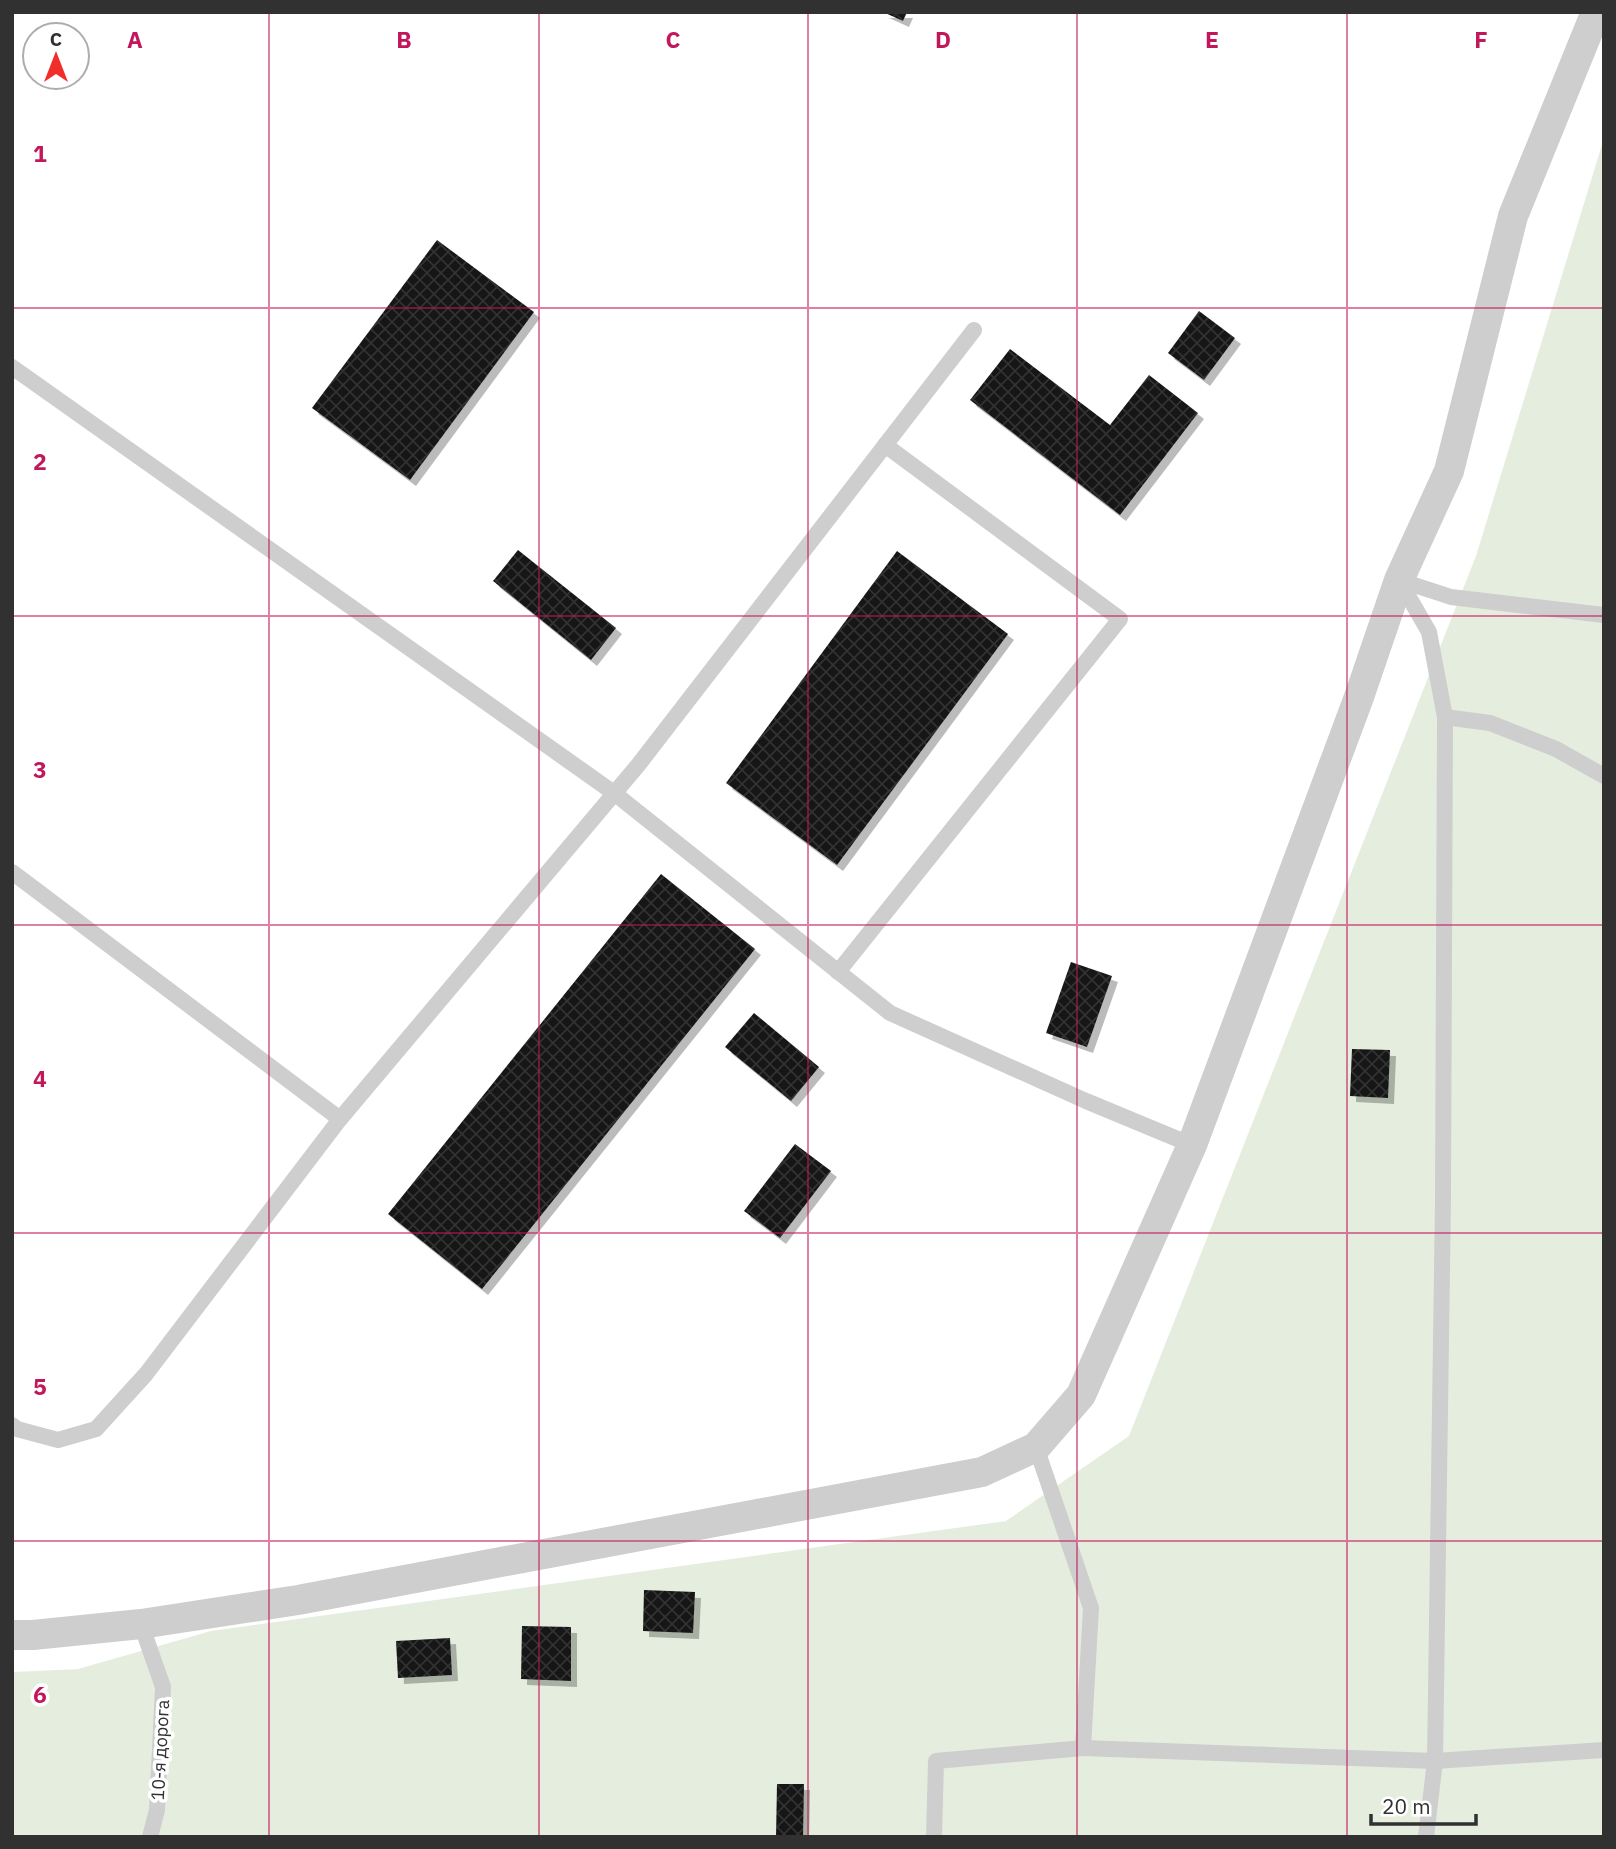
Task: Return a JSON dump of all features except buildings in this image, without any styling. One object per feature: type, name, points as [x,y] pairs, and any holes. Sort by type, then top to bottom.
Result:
[{"type":"street","points":[[12,1635],[141,1624],[298,1600],[982,1472],[1036,1447],[1081,1395],[1192,1145],[1359,696],[1399,580],[1449,471],[1513,216],[1596,12]]},
{"type":"lane","points":[[12,1425],[17,1429],[58,1440],[96,1429],[146,1374],[340,1119],[614,793],[974,330]]},
{"type":"lane","points":[[12,367],[614,793],[890,1013],[1086,1101],[1192,1145]]},
{"type":"lane","points":[[838,972],[1120,619],[885,445]]},
{"type":"lane","points":[[1399,580],[1451,597],[1604,615]]},
{"type":"lane","points":[[1399,580],[1429,632],[1445,717],[1443,1199],[1435,1760],[1426,1837]]},
{"type":"lane","points":[[1445,717],[1490,723],[1556,749],[1604,776]]},
{"type":"lane","points":[[12,872],[340,1119]]},
{"type":"lane","points":[[1036,1447],[1091,1608],[1083,1748]]},
{"type":"lane","name":"10-я дорога","points":[[141,1624],[163,1687],[157,1810],[150,1837]]},
{"type":"lane","points":[[934,1837],[936,1761],[1083,1748],[1435,1760],[1604,1750]]},
{"type":"green space","points":[[1604,138],[1604,1837],[12,1837],[12,1672],[78,1669],[211,1631],[1006,1521],[1129,1436],[1476,556]]}]
